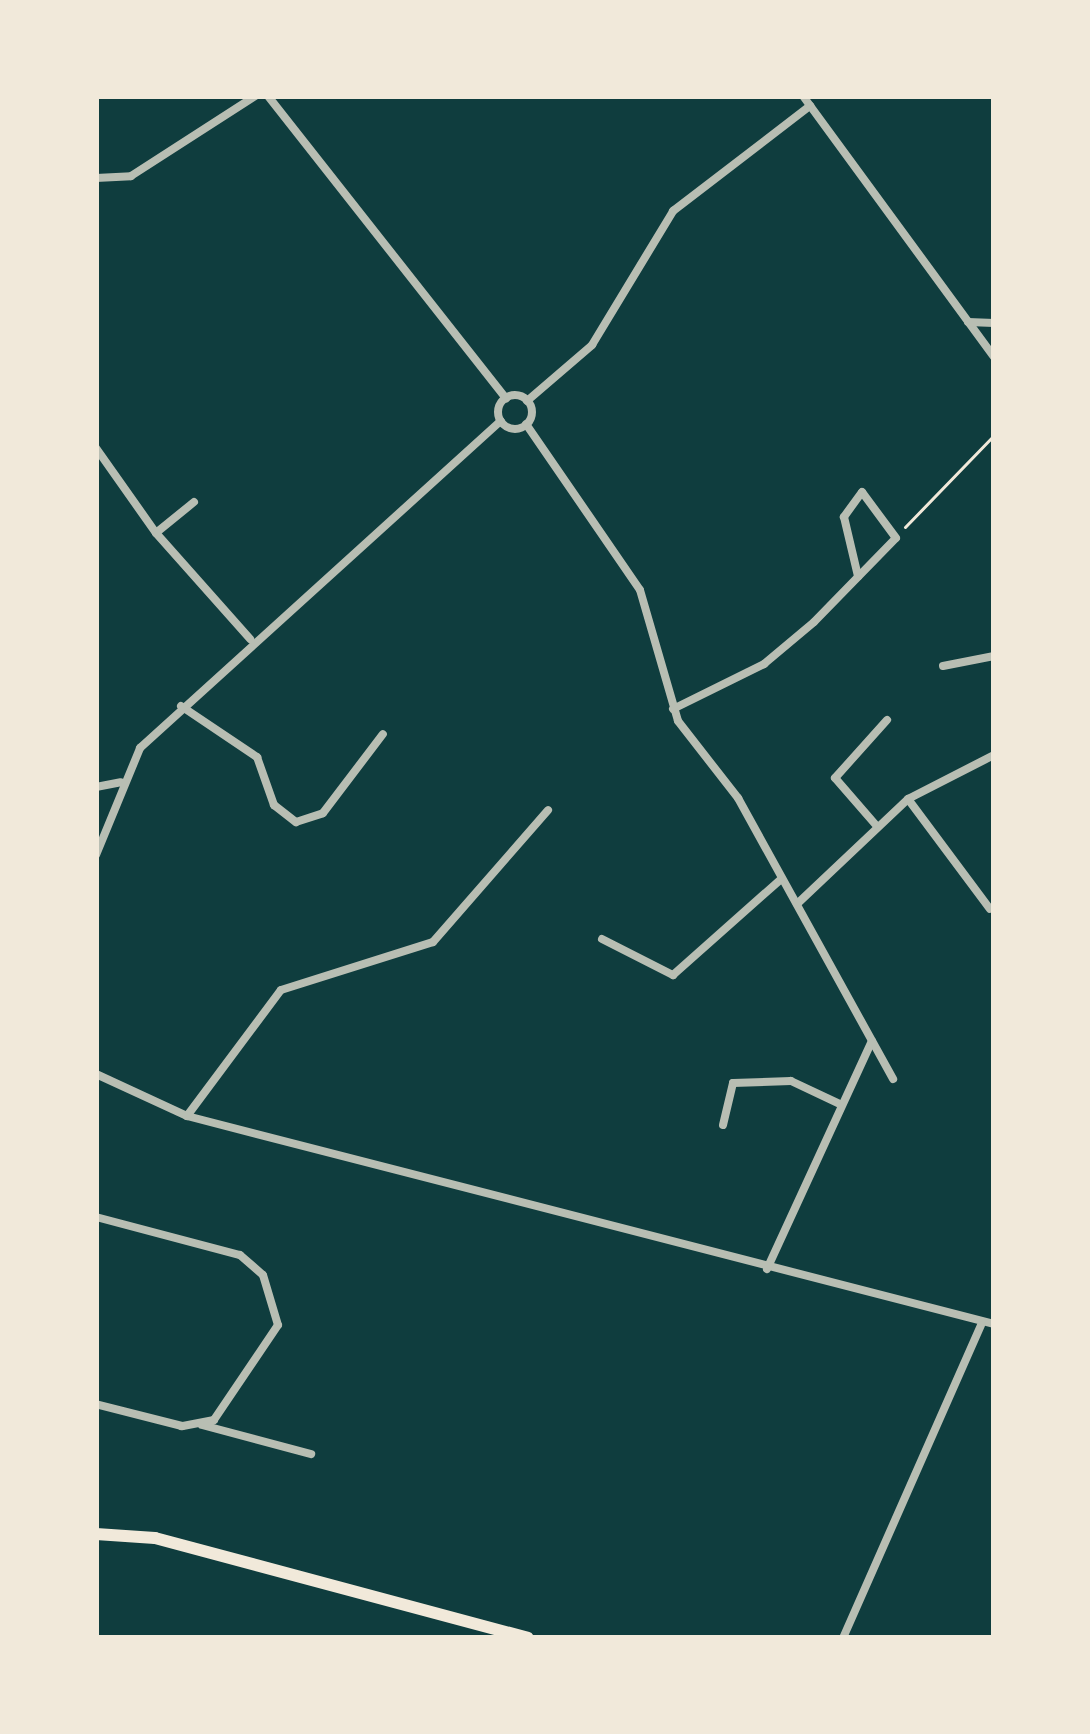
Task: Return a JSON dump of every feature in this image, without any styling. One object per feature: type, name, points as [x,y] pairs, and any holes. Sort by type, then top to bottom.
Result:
[{"type":"main road","points":[[96,1534],[155,1538],[528,1638]]},
{"type":"street","points":[[96,178],[130,176],[255,96]]},
{"type":"street","points":[[268,96],[506,398],[527,401]]},
{"type":"street","points":[[802,96],[994,357]]},
{"type":"street","points":[[810,106],[665,218],[592,345],[527,401],[526,424],[640,590],[674,709],[797,904],[893,1079]]},
{"type":"street","points":[[968,322],[994,323]]},
{"type":"street","points":[[96,855],[121,782],[181,706],[250,639],[501,421],[506,398]]},
{"type":"street","points":[[501,421],[526,424]]},
{"type":"street","points":[[96,448],[156,533],[250,639]]},
{"type":"street","points":[[674,709],[764,664],[858,576],[898,530],[868,494],[853,498],[844,544],[858,576]]},
{"type":"street","points":[[156,533],[194,502]]},
{"type":"street","points":[[944,666],[994,656]]},
{"type":"street","points":[[181,706],[257,757],[274,805],[296,822],[322,813],[383,734]]},
{"type":"street","points":[[875,824],[835,778],[887,719]]},
{"type":"street","points":[[797,904],[875,824],[908,799],[994,755]]},
{"type":"street","points":[[96,787],[121,782]]},
{"type":"street","points":[[908,799],[990,909]]},
{"type":"street","points":[[187,1116],[281,990],[433,942],[548,810]]},
{"type":"street","points":[[602,939],[673,975],[781,879]]},
{"type":"street","points":[[767,1269],[872,1041]]},
{"type":"street","points":[[96,1074],[187,1116],[994,1324]]},
{"type":"street","points":[[723,1125],[733,1083],[791,1081],[842,1105]]},
{"type":"street","points":[[96,1217],[240,1255],[262,1275],[278,1325],[238,1396],[200,1424]]},
{"type":"street","points":[[844,1638],[981,1324]]},
{"type":"street","points":[[96,1404],[200,1424],[311,1454]]},
{"type":"path","points":[[898,530],[994,435]]}]
